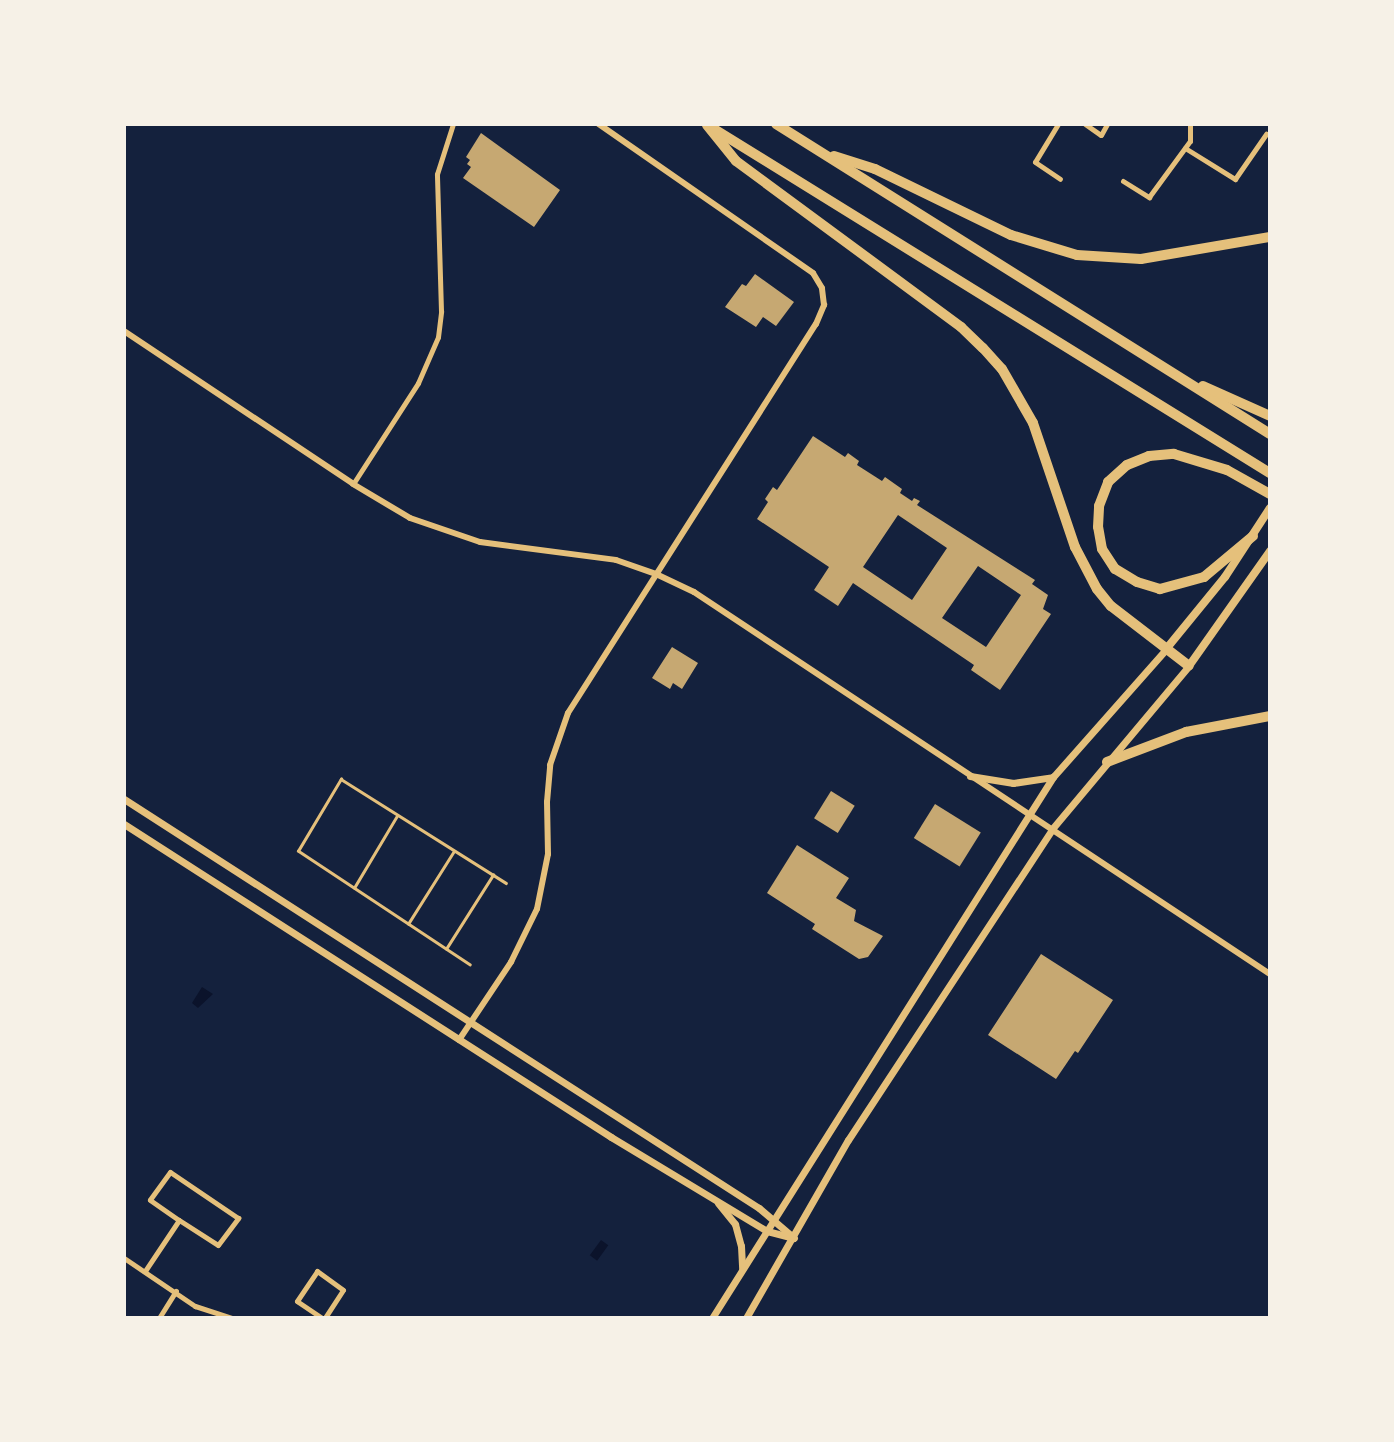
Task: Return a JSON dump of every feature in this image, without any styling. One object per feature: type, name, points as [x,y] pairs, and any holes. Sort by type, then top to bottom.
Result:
[{"type":"highway","points":[[707,124],[1270,473]]},
{"type":"highway","points":[[707,124],[736,162],[961,327],[1002,369],[1033,423],[1074,547],[1091,579],[1111,606],[1189,666]]},
{"type":"highway","points":[[776,124],[1270,433]]},
{"type":"highway","points":[[820,151],[875,169],[1011,234],[1077,255],[1141,259],[1270,237]]},
{"type":"highway","points":[[1167,370],[1270,416]]},
{"type":"highway","points":[[1253,536],[1203,577],[1160,589],[1136,582],[1115,569],[1102,549],[1098,527],[1099,506],[1108,482],[1127,465],[1149,456],[1174,454],[1227,470],[1270,494]]},
{"type":"highway","points":[[1107,762],[1186,732],[1270,716]]},
{"type":"main road","points":[[712,1318],[1053,777],[1167,648],[1225,577],[1270,508]]},
{"type":"main road","points":[[746,1318],[848,1140],[1052,830],[1189,666],[1270,551]]},
{"type":"main road","points":[[970,776],[1013,783],[1053,777]]},
{"type":"main road","points":[[124,799],[775,1219],[794,1238]]},
{"type":"main road","points":[[124,824],[611,1137],[767,1230],[794,1238]]},
{"type":"main road","points":[[713,1197],[735,1224],[741,1246],[742,1270]]},
{"type":"street","points":[[353,484],[418,383],[438,337],[441,312],[437,174],[453,124]]},
{"type":"street","points":[[460,1040],[522,944],[543,890],[548,854],[548,783],[561,730],[579,695],[816,324],[824,297],[818,280],[804,266],[599,124]]},
{"type":"street","points":[[1058,124],[1035,163],[1060,179]]},
{"type":"street","points":[[1085,124],[1101,135],[1107,124]]},
{"type":"street","points":[[1123,181],[1150,197],[1190,141],[1190,124]]},
{"type":"street","points":[[1185,148],[1236,179],[1266,134]]},
{"type":"street","points":[[124,331],[353,484],[410,518],[456,536],[596,555],[656,574],[711,604],[1270,974]]},
{"type":"street","points":[[170,1172],[238,1218],[218,1245],[179,1220],[150,1200],[170,1172]]},
{"type":"street","points":[[145,1271],[179,1220]]},
{"type":"street","points":[[124,1258],[195,1306],[233,1318]]},
{"type":"street","points":[[317,1271],[343,1290],[323,1318],[298,1301],[317,1271]]},
{"type":"street","points":[[159,1318],[176,1292]]},
{"type":"lane","points":[[470,965],[298,851],[341,779],[506,883]]},
{"type":"lane","points":[[354,888],[397,815]]},
{"type":"lane","points":[[408,924],[454,851]]},
{"type":"lane","points":[[446,949],[493,875]]},
{"type":"water","points":[[202,987],[213,994],[198,1008],[192,1003]]},
{"type":"water","points":[[601,1240],[608,1245],[597,1261],[590,1255]]},
{"type":"building","points":[[481,133],[560,190],[534,227],[463,178],[471,167],[467,164],[470,160],[466,157]]},
{"type":"building","points":[[755,274],[794,302],[776,326],[763,317],[756,327],[725,307],[742,284],[746,286]]},
{"type":"building","points":[[813,436],[845,457],[848,453],[859,461],[857,465],[882,481],[885,477],[902,489],[900,493],[912,501],[914,498],[920,501],[917,505],[1035,580],[1032,584],[1048,595],[1043,609],[1051,614],[1000,690],[971,670],[974,665],[853,583],[838,606],[814,590],[829,567],[757,519],[768,502],[765,499],[773,487],[777,490]],"holes":[[[898,515],[947,548],[912,600],[863,567]],[[978,566],[1021,595],[986,647],[942,618]]]},
{"type":"building","points":[[672,647],[698,663],[682,689],[673,683],[670,689],[652,678]]},
{"type":"building","points":[[831,791],[855,806],[838,833],[814,818]]},
{"type":"building","points":[[935,804],[981,833],[960,867],[914,838]]},
{"type":"building","points":[[797,845],[849,878],[836,898],[856,910],[854,921],[883,936],[868,957],[859,959],[812,929],[815,924],[767,893]]},
{"type":"building","points":[[1041,954],[1113,1000],[1078,1053],[1075,1051],[1056,1079],[988,1035]]}]
